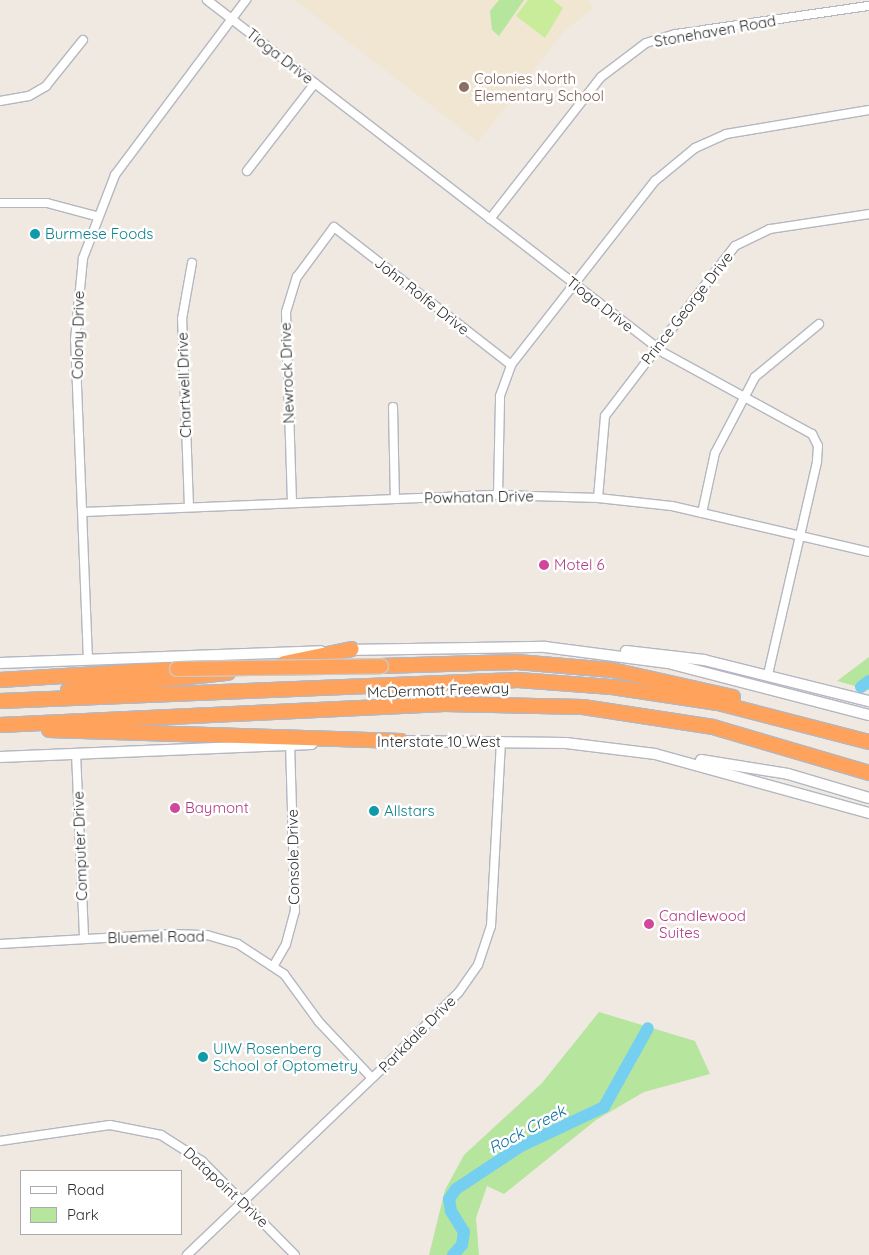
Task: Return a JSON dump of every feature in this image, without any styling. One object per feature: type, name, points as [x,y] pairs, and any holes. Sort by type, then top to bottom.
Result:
[{"type":"highway","points":[[0,701],[107,684],[204,677],[352,649]]},
{"type":"highway","points":[[0,680],[177,669],[517,662],[612,670],[750,702],[799,722]]},
{"type":"highway","name":"McDermott Freeway","points":[[0,701],[518,680],[612,686],[718,703],[799,722],[869,742]]},
{"type":"highway","name":"McDermott Freeway","points":[[1,725],[445,704],[583,706],[713,727],[869,773]]},
{"type":"highway","points":[[1,725],[117,736],[259,734],[401,741]]},
{"type":"main road","points":[[0,663],[352,649],[545,647],[649,653],[768,674],[869,701]]},
{"type":"main road","points":[[545,647],[668,663],[869,715]]},
{"type":"main road","name":"Interstate 10 West","points":[[0,757],[401,741],[566,743],[655,754],[869,813]]},
{"type":"main road","points":[[655,754],[750,766],[869,798]]},
{"type":"street","name":"Tioga Drive","points":[[207,0],[656,347],[800,424],[817,442],[817,462],[768,674]]},
{"type":"street","name":"Colony Drive","points":[[88,660],[76,322],[81,270],[96,216],[128,155],[246,0]]},
{"type":"street","name":"Stonehaven Road","points":[[490,219],[601,77],[640,46],[676,34],[869,6]]},
{"type":"street","points":[[0,101],[28,96],[46,86],[84,40]]},
{"type":"street","points":[[247,171],[315,83]]},
{"type":"street","points":[[498,495],[500,396],[511,365],[655,181],[695,148],[743,129],[869,110]]},
{"type":"street","points":[[0,202],[47,203],[96,216]]},
{"type":"street","name":"Prince George Drive","points":[[598,498],[605,416],[656,347],[745,238],[770,229],[869,214]]},
{"type":"street","name":"John Rolfe Drive","points":[[334,228],[511,365]]},
{"type":"street","name":"Newrock Drive","points":[[292,503],[286,312],[297,277],[334,228]]},
{"type":"street","name":"Chartwell Drive","points":[[189,507],[182,319],[192,263]]},
{"type":"street","points":[[702,513],[714,453],[744,395],[761,370],[819,324]]},
{"type":"street","points":[[393,407],[395,499]]},
{"type":"street","name":"Powhatan Drive","points":[[84,512],[498,495],[598,498],[702,513],[869,552]]},
{"type":"street","name":"Parkdale Drive","points":[[187,1255],[244,1203],[459,992],[484,952],[493,906],[501,741]]},
{"type":"street","name":"Console Drive","points":[[274,965],[286,944],[295,911],[290,745]]},
{"type":"street","name":"Computer Drive","points":[[76,753],[84,938]]},
{"type":"street","name":"Bluemel Road","points":[[0,944],[84,938],[207,935],[250,948],[274,965],[319,1022],[372,1078]]},
{"type":"street","name":"Datapoint Drive","points":[[0,1141],[110,1125],[146,1130],[188,1149],[296,1255]]},
{"type":"shaded area","name":"Colonies North Elementary School","points":[[295,0],[588,0],[594,8],[564,31],[478,142]]},
{"type":"green space","points":[[499,0],[524,0],[499,36],[492,30],[490,11]]},
{"type":"green space","points":[[528,0],[553,0],[563,8],[545,38],[516,16]]},
{"type":"green space","points":[[869,657],[869,690],[837,681]]},
{"type":"green space","points":[[599,1012],[695,1041],[710,1074],[644,1092],[596,1120],[504,1194],[487,1186],[476,1218],[479,1255],[429,1255],[445,1190],[464,1155],[542,1083]]},
{"type":"waterway","name":"Rock Creek","points":[[861,687],[869,681]]},
{"type":"waterway","name":"Rock Creek","points":[[453,1255],[462,1245],[464,1232],[451,1211],[449,1199],[456,1189],[521,1146],[604,1107],[648,1028]]},
{"type":"place","name":"Colonies North Elementary School","points":[[464,87]]},
{"type":"place","name":"Burmese Foods","points":[[35,234]]},
{"type":"place","name":"Motel 6","points":[[544,565]]},
{"type":"place","name":"Baymont","points":[[175,808]]},
{"type":"place","name":"Allstars","points":[[374,811]]},
{"type":"place","name":"Candlewood Suites","points":[[649,924]]},
{"type":"place","name":"UIW Rosenberg School of Optometry","points":[[203,1057]]}]
